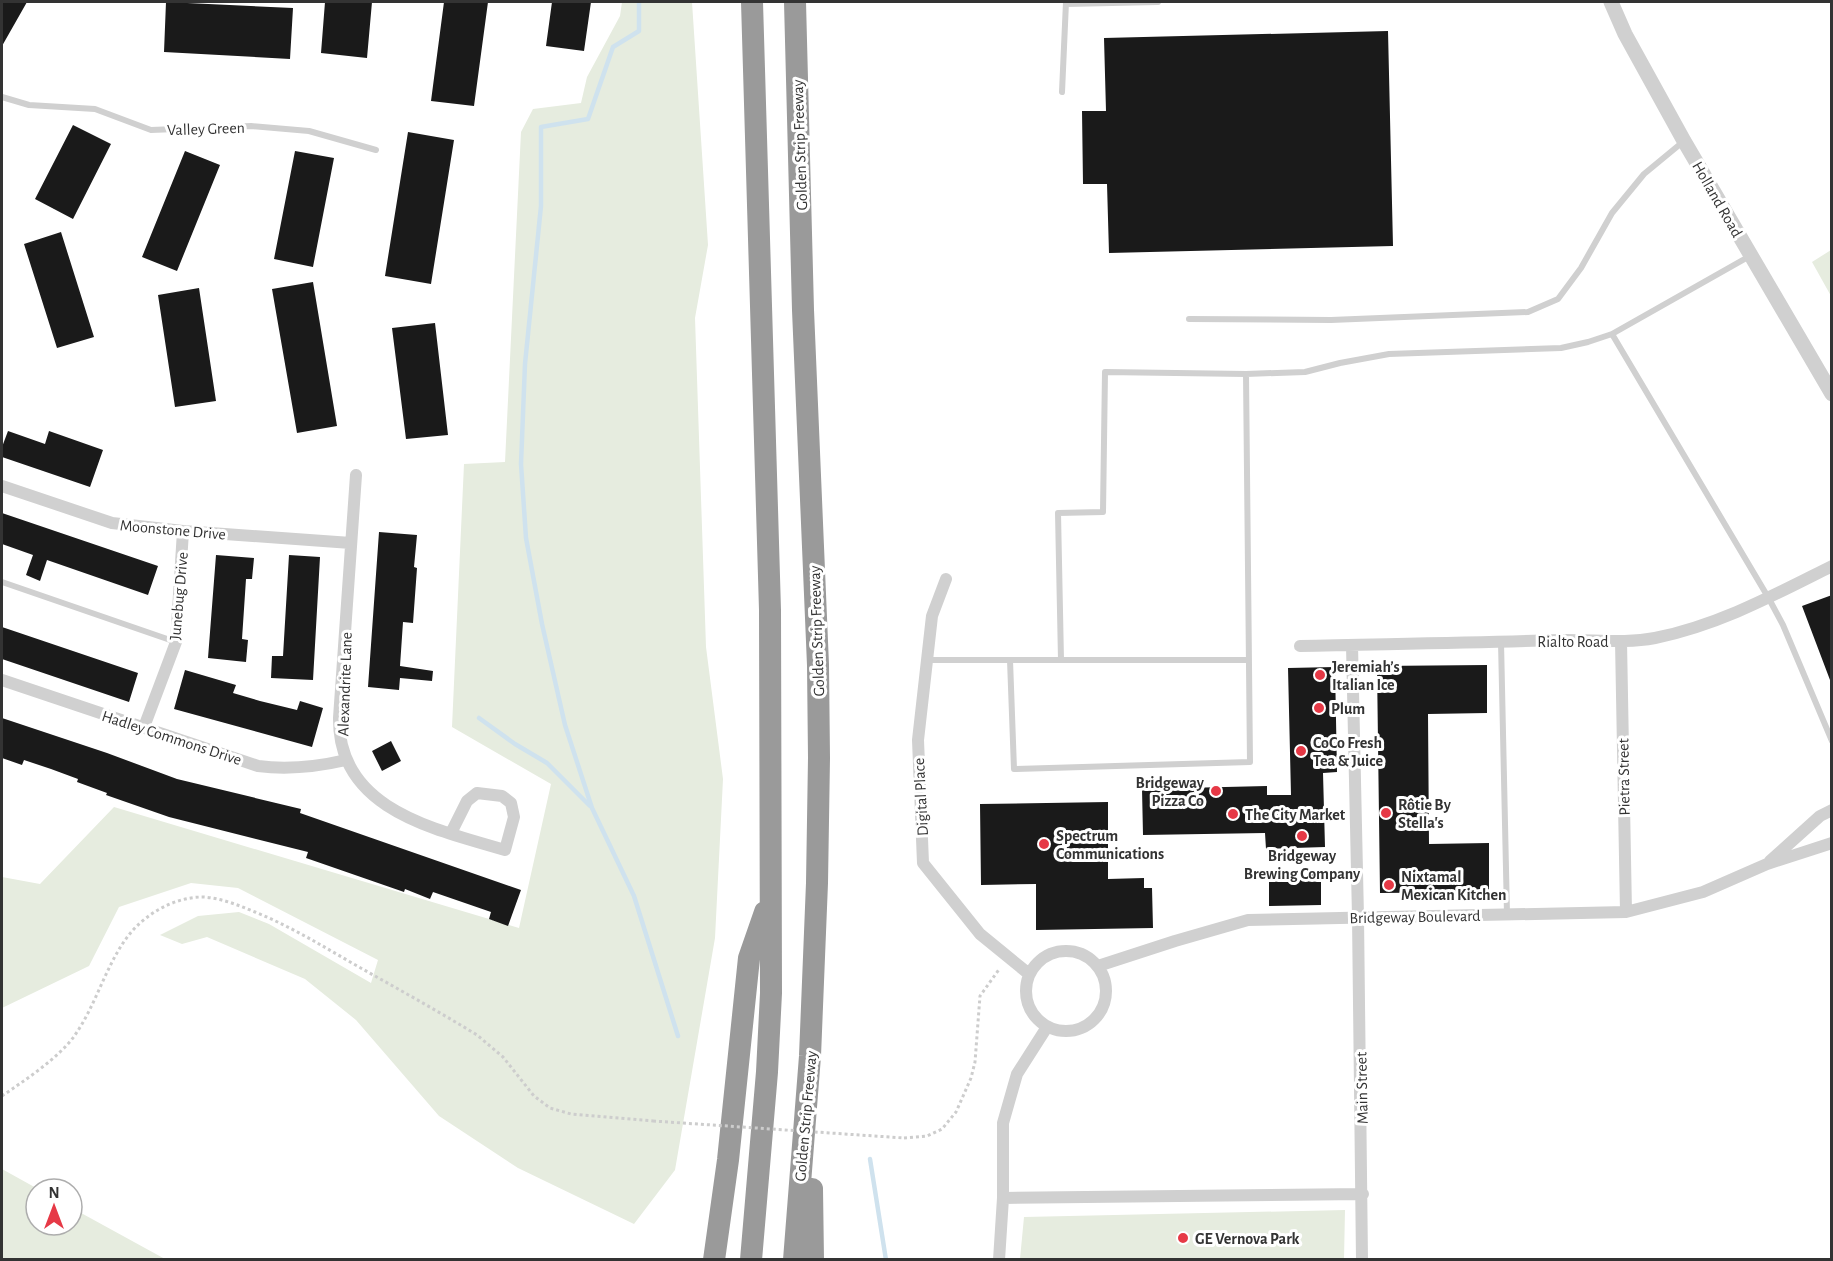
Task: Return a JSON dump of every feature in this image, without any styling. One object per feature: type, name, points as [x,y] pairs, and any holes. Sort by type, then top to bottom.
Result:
[{"type":"highway","points":[[751,1260],[767,1072],[771,993],[770,610],[752,2]]},
{"type":"highway","name":"Golden Strip Freeway","points":[[794,1260],[810,1056],[819,758],[818,665],[803,310],[795,2]]},
{"type":"highway","points":[[714,1260],[728,1160],[749,958],[771,893]]},
{"type":"highway","points":[[810,1056],[813,1260]]},
{"type":"street","name":"Holland Road","points":[[1611,2],[1625,34],[1684,141],[1832,394]]},
{"type":"street","name":"Alexandrite Lane","points":[[356,475],[339,718],[339,731],[346,760],[359,782],[374,797],[397,813],[451,833],[505,850],[514,817],[511,803],[502,796],[477,793],[467,801],[451,833]]},
{"type":"street","name":"Moonstone Drive","points":[[2,486],[112,523],[183,531],[351,543]]},
{"type":"street","name":"Junebug Drive","points":[[144,727],[176,642],[183,531]]},
{"type":"street","name":"Rialto Road","points":[[1300,646],[1621,641],[1653,638],[1687,630],[1738,613],[1832,566]]},
{"type":"street","name":"Digital Place","points":[[946,579],[932,616],[918,740],[923,863],[980,934],[1029,974]]},
{"type":"street","name":"Pietra Street","points":[[1621,641],[1626,912]]},
{"type":"street","name":"Main Street","points":[[1352,645],[1362,1260]]},
{"type":"street","name":"Hadley Commons Drive","points":[[2,680],[258,766],[282,769],[302,768],[346,760]]},
{"type":"street","name":"Bridgeway Boulevard","points":[[1767,864],[1820,816],[1832,810]]},
{"type":"street","name":"Bridgeway Boulevard","points":[[1098,966],[1248,920],[1626,912],[1703,892],[1767,864],[1832,843]]},
{"type":"street","points":[[1062,951],[1076,952],[1088,957],[1098,966],[1105,978],[1107,992],[1104,1006],[1087,1026],[1074,1031],[1060,1031],[1047,1027],[1037,1019],[1026,998],[1026,986],[1029,974],[1037,963],[1048,954],[1062,951]]},
{"type":"street","points":[[999,1260],[1003,1198],[1003,1123],[1017,1074],[1047,1027]]},
{"type":"street","points":[[1003,1198],[1362,1194]]},
{"type":"lane","points":[[1062,92],[1066,3],[1158,2]]},
{"type":"lane","name":"Valley Green","points":[[2,97],[29,105],[95,110],[152,130],[251,126],[309,131],[376,150]]},
{"type":"lane","points":[[1189,319],[1331,320],[1528,312],[1558,299],[1581,268],[1612,213],[1631,189],[1644,174],[1684,141]]},
{"type":"lane","points":[[1061,660],[1058,513],[1103,512],[1105,372],[1246,374],[1305,372],[1389,354],[1561,348],[1612,334],[1750,256]]},
{"type":"lane","points":[[1612,334],[1768,597],[1783,625],[1832,741]]},
{"type":"lane","points":[[1010,660],[1014,769],[1250,762],[1246,374]]},
{"type":"lane","points":[[2,582],[176,642]]},
{"type":"lane","points":[[1501,642],[1507,914]]},
{"type":"lane","points":[[927,660],[1249,660]]},
{"type":"path","points":[[2,1096],[69,1043],[134,929],[161,908],[199,897],[228,902],[292,928],[459,1024],[477,1035],[503,1057],[534,1096],[550,1107],[571,1114],[653,1121],[904,1138],[927,1136],[942,1128],[956,1112],[971,1078],[975,1062],[980,996],[1009,958]]},
{"type":"shaded area","points":[[622,2],[692,2],[708,245],[695,318],[706,647],[723,779],[715,938],[675,1170],[634,1224],[518,1168],[439,1116],[356,1020],[305,979],[207,937],[182,944],[160,935],[198,916],[239,912],[269,924],[371,983],[378,960],[238,888],[191,883],[119,907],[89,966],[2,1008],[2,877],[40,884],[114,807],[519,928],[551,784],[452,727],[464,464],[505,462],[521,132],[533,109],[581,103],[587,77],[620,16]]},
{"type":"shaded area","points":[[1831,250],[1831,296],[1812,262]]},
{"type":"shaded area","points":[[2,1169],[24,1181],[24,1237],[84,1237],[84,1215],[165,1259],[2,1259]]},
{"type":"shaded area","name":"GE Vernova Park","points":[[1345,1210],[1344,1259],[1020,1259],[1024,1217]]},
{"type":"building","points":[[2,2],[27,2],[2,46]]},
{"type":"building","points":[[166,2],[293,8],[290,59],[164,52]]},
{"type":"building","points":[[325,2],[372,2],[367,58],[321,53]]},
{"type":"building","points":[[444,2],[488,2],[474,106],[431,101]]},
{"type":"building","points":[[552,2],[591,2],[584,51],[546,46]]},
{"type":"building","points":[[1388,31],[1393,246],[1109,253],[1107,184],[1083,184],[1082,111],[1106,111],[1104,38]]},
{"type":"building","points":[[73,125],[111,144],[73,219],[35,199]]},
{"type":"building","points":[[408,132],[454,140],[431,284],[385,276]]},
{"type":"building","points":[[185,151],[220,165],[177,271],[142,257]]},
{"type":"building","points":[[295,151],[334,158],[313,267],[274,259]]},
{"type":"building","points":[[61,232],[94,337],[57,348],[24,244]]},
{"type":"building","points":[[313,282],[337,426],[297,433],[272,289]]},
{"type":"building","points":[[199,288],[216,401],[175,407],[158,295]]},
{"type":"building","points":[[435,323],[448,435],[406,439],[392,328]]},
{"type":"building","points":[[8,431],[45,444],[49,431],[103,450],[90,487],[2,457],[2,447]]},
{"type":"building","points":[[2,513],[158,566],[148,595],[47,560],[40,581],[26,575],[33,555],[2,544]]},
{"type":"building","points":[[379,532],[417,535],[413,623],[403,622],[400,666],[433,671],[432,681],[400,678],[399,690],[368,687]]},
{"type":"building","points":[[216,555],[254,558],[252,579],[246,579],[242,639],[248,640],[246,662],[208,658]]},
{"type":"building","points":[[289,555],[320,557],[313,680],[271,678],[272,656],[283,656]]},
{"type":"building","points":[[1832,595],[1832,680],[1830,680],[1802,606]]},
{"type":"building","points":[[2,627],[138,673],[129,702],[2,659]]},
{"type":"building","points":[[1487,665],[1487,713],[1428,714],[1429,844],[1489,843],[1489,892],[1380,893],[1377,666]]},
{"type":"building","name":"The City Market","points":[[1335,667],[1337,772],[1323,773],[1325,847],[1266,849],[1265,833],[1143,835],[1142,789],[1267,786],[1267,795],[1291,795],[1288,668]]},
{"type":"building","points":[[185,670],[236,685],[233,693],[260,701],[297,710],[300,701],[323,708],[312,747],[174,709]]},
{"type":"building","points":[[2,718],[177,779],[301,809],[300,813],[521,890],[508,926],[489,919],[491,912],[433,892],[430,899],[405,889],[404,892],[306,858],[308,852],[169,817],[106,795],[107,793],[77,782],[78,779],[51,769],[24,760],[22,765],[2,758]]},
{"type":"building","points":[[391,741],[401,761],[382,771],[372,751]]},
{"type":"building","name":"Spectrum Communications","points":[[1108,802],[1108,879],[1144,878],[1144,888],[1152,888],[1153,928],[1036,930],[1036,884],[981,885],[980,804]]},
{"type":"building","points":[[1321,872],[1321,905],[1269,906],[1269,873]]},
{"type":"waterway","points":[[639,2],[639,31],[613,47],[588,119],[541,127],[541,206],[525,364],[521,464],[526,538],[542,624],[565,725],[592,808],[634,896],[678,1036]]},
{"type":"waterway","points":[[479,718],[515,744],[547,763],[590,806]]},
{"type":"waterway","points":[[870,1159],[886,1260]]},
{"type":"place","name":"Jeremiah’s Italian Ice","points":[[1320,675]]},
{"type":"place","name":"Plum","points":[[1319,708]]},
{"type":"place","name":"CoCo Fresh Tea & Juice","points":[[1301,751]]},
{"type":"place","name":"Bridgeway Pizza Co","points":[[1216,791]]},
{"type":"place","name":"Rôtie By Stella's","points":[[1386,813]]},
{"type":"place","name":"The City Market","points":[[1233,814]]},
{"type":"place","name":"Bridgeway Brewing Company","points":[[1302,836]]},
{"type":"place","name":"Spectrum Communications","points":[[1044,844]]},
{"type":"place","name":"Nixtamal Mexican Kitchen","points":[[1389,885]]},
{"type":"place","name":"GE Vernova Park","points":[[1183,1238]]}]
